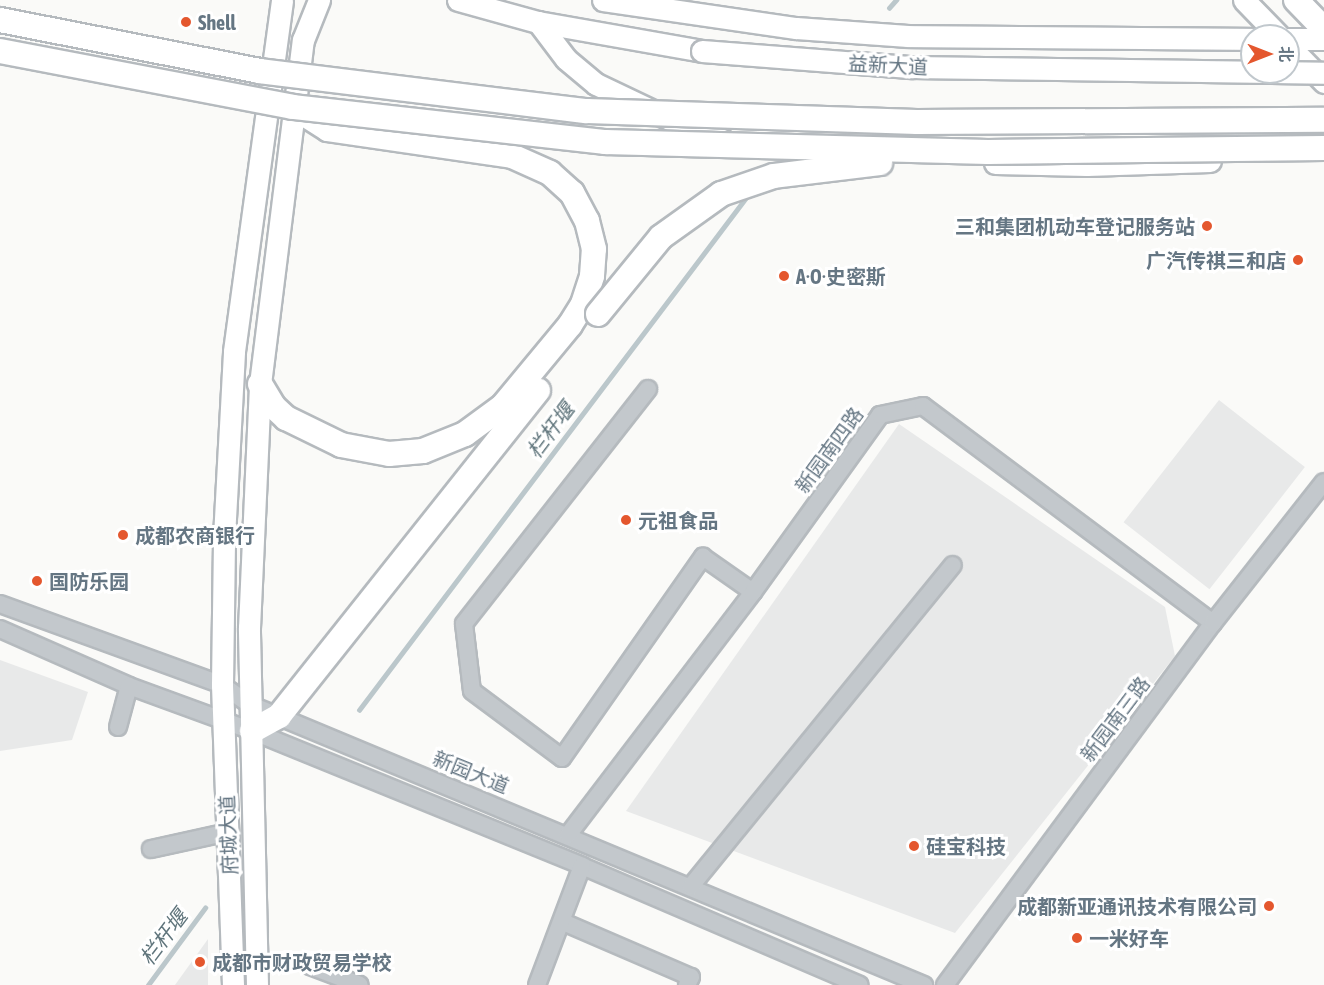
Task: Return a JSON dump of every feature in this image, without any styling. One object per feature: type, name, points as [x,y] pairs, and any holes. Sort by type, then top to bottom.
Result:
[{"type":"highway","points":[[1296,0],[1324,29]]},
{"type":"highway","points":[[0,20],[248,69],[473,100],[587,111],[917,122],[1324,120]]},
{"type":"highway","points":[[0,51],[293,107],[605,142],[988,152],[1324,148]]},
{"type":"highway","points":[[252,731],[279,716],[591,309],[592,235],[572,193],[550,173],[512,156],[328,129],[293,107]]},
{"type":"highway","points":[[260,384],[273,406],[286,418],[323,438],[358,450],[389,454],[423,452],[465,434],[503,406],[591,309],[661,237],[700,206],[742,185],[788,173],[988,152]]},
{"type":"main road","name":"府城大道","points":[[233,985],[222,685],[224,537],[234,351],[282,0]]},
{"type":"main road","name":"府城大道","points":[[256,985],[249,628],[260,384],[303,40],[319,0]]},
{"type":"main road","name":"益新大道","points":[[458,0],[538,22],[702,51],[912,67],[1324,73]]},
{"type":"main road","points":[[1244,0],[1268,24]]},
{"type":"main road","name":"益新大道","points":[[612,1],[701,16],[908,36],[1240,39]]},
{"type":"main road","points":[[538,22],[566,60],[606,89],[705,136],[822,159],[1088,165],[1324,157]]},
{"type":"main road","points":[[1300,39],[1324,39]]},
{"type":"main road","points":[[1300,57],[1324,81]]},
{"type":"street","points":[[648,390],[464,624],[472,691],[562,758],[703,557],[753,591]]},
{"type":"street","name":"新园南四路","points":[[568,835],[753,591],[880,415],[923,406],[1213,623]]},
{"type":"street","name":"新园南三路","points":[[945,985],[1213,623],[1324,482]]},
{"type":"street","points":[[691,886],[953,565]]},
{"type":"street","name":"新园大道","points":[[0,604],[222,685],[251,705],[691,886],[924,985]]},
{"type":"street","points":[[0,629],[129,686],[252,731],[582,866],[833,980],[860,985]]},
{"type":"street","points":[[118,727],[129,686]]},
{"type":"street","points":[[151,849],[228,832]]},
{"type":"street","points":[[537,985],[563,922],[582,866]]},
{"type":"street","points":[[563,922],[691,977],[687,985]]},
{"type":"street","points":[[310,966],[332,980],[360,985]]},
{"type":"shaded area","points":[[1219,400],[1305,467],[1209,589],[1124,522]]},
{"type":"shaded area","points":[[899,424],[1165,607],[1175,656],[955,933],[626,811]]},
{"type":"shaded area","points":[[0,660],[88,692],[72,740],[0,751]]},
{"type":"shaded area","name":"成都市财政贸易学校","points":[[208,939],[208,985],[175,985]]},
{"type":"waterway","name":"栏杆堰","points":[[889,8],[896,0]]},
{"type":"waterway","name":"栏杆堰","points":[[359,710],[748,195]]},
{"type":"waterway","name":"栏杆堰","points":[[148,985],[205,908]]},
{"type":"place","name":"Shell","points":[[186,22]]},
{"type":"place","name":"三和集团机动车登记服务站","points":[[1207,226]]},
{"type":"place","name":"广汽传祺三和店","points":[[1298,260]]},
{"type":"place","name":"A·O·史密斯","points":[[784,276]]},
{"type":"place","name":"元祖食品","points":[[626,520]]},
{"type":"place","name":"成都农商银行","points":[[123,535]]},
{"type":"place","name":"国防乐园","points":[[37,581]]},
{"type":"place","name":"硅宝科技","points":[[914,846]]},
{"type":"place","name":"成都新亚通讯技术有限公司","points":[[1269,906]]},
{"type":"place","name":"一米好车","points":[[1077,938]]},
{"type":"place","name":"成都市财政贸易学校","points":[[200,962]]}]
